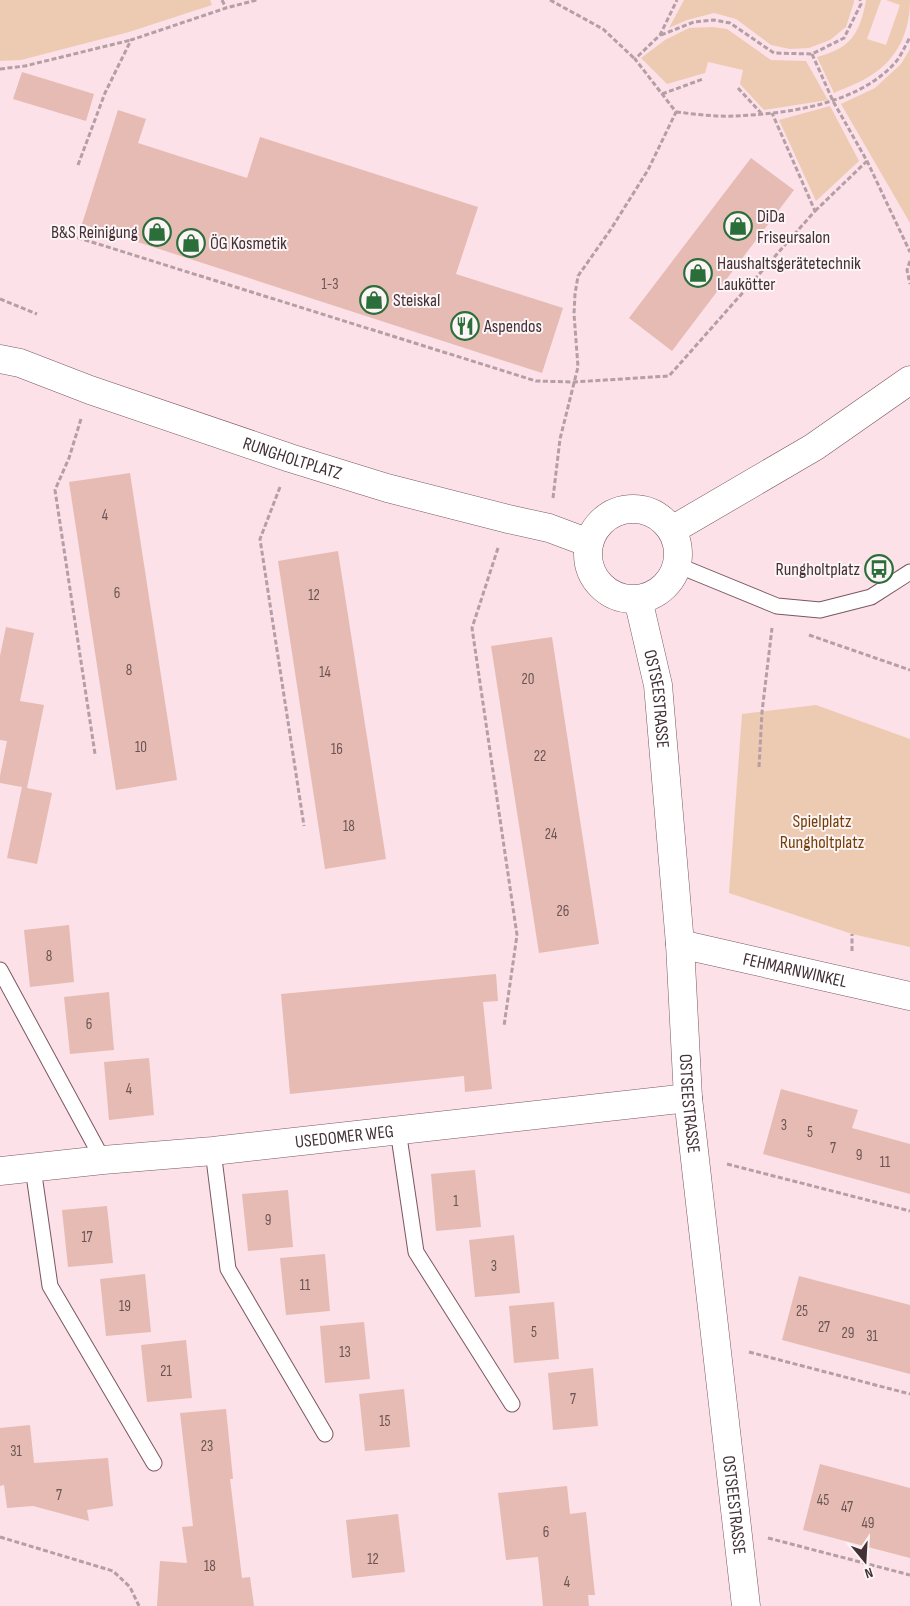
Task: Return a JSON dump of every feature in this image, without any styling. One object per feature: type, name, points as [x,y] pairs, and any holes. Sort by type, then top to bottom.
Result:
[{"type":"street","name":"RUNGHOLTPLATZ","points":[[0,359],[20,363],[90,390],[290,458],[387,488],[549,528],[589,543]]},
{"type":"street","points":[[672,530],[814,447],[910,380]]},
{"type":"street","points":[[641,509],[658,515],[672,530],[678,549],[677,565],[670,581],[656,594],[638,599],[618,597],[597,584],[589,565],[589,543],[598,524],[619,510],[641,509]]},
{"type":"street","name":"OSTSEESTRASSE","points":[[638,599],[658,685],[680,944],[688,1098],[746,1606]]},
{"type":"street","name":"FEHMARNWINKEL","points":[[680,944],[910,996]]},
{"type":"street","name":"USEDOMER WEG","points":[[0,1171],[213,1151],[688,1098]]},
{"type":"lane","points":[[677,565],[777,606],[820,610],[871,597],[910,572]]},
{"type":"lane","points":[[0,970],[103,1160]]},
{"type":"lane","points":[[398,1130],[416,1252],[512,1404]]},
{"type":"lane","points":[[213,1151],[228,1269],[326,1434]]},
{"type":"lane","points":[[33,1168],[50,1286],[154,1463]]},
{"type":"path","points":[[222,0],[226,8]]},
{"type":"path","points":[[0,69],[25,66],[132,40],[226,8],[257,0]]},
{"type":"path","points":[[550,0],[603,29],[635,58],[676,112],[732,116],[790,112],[833,101],[867,86],[893,66],[910,37]]},
{"type":"path","points":[[635,58],[660,35],[677,0]]},
{"type":"path","points":[[660,35],[694,22],[714,20],[730,24],[774,53],[812,54],[844,38],[861,4],[860,0]]},
{"type":"path","points":[[78,165],[105,93],[132,40]]},
{"type":"path","points":[[812,54],[833,101],[866,161],[910,252]]},
{"type":"path","points":[[662,94],[704,80]]},
{"type":"path","points":[[738,88],[761,114]]},
{"type":"path","points":[[549,528],[560,440],[578,367],[574,314],[578,276],[611,229],[648,170],[676,112]]},
{"type":"path","points":[[772,113],[815,211]]},
{"type":"path","points":[[63,233],[536,381],[574,382],[670,376],[815,211],[866,161]]},
{"type":"path","points":[[910,261],[907,270],[910,284]]},
{"type":"path","points":[[0,299],[37,314]]},
{"type":"path","points":[[90,390],[69,458],[55,490],[95,754]]},
{"type":"path","points":[[290,458],[260,539],[304,826]]},
{"type":"path","points":[[504,1026],[517,935],[472,628],[508,519]]},
{"type":"path","points":[[759,767],[762,712],[772,623]]},
{"type":"path","points":[[800,632],[910,670]]},
{"type":"path","points":[[695,1158],[742,1168],[910,1211]]},
{"type":"path","points":[[716,1343],[910,1394]]},
{"type":"path","points":[[737,1531],[910,1575]]},
{"type":"path","points":[[0,1537],[113,1571],[130,1587],[138,1606]]},
{"type":"green space","points":[[0,0],[210,0],[212,5],[129,32],[21,60],[0,61]]},
{"type":"green space","points":[[684,0],[854,0],[854,2],[846,27],[830,40],[809,48],[790,49],[771,45],[736,19],[714,13],[687,20],[669,28]]},
{"type":"green space","points":[[866,0],[881,0],[867,39],[886,45],[900,5],[886,0],[910,0],[905,32],[896,51],[882,67],[864,80],[834,93],[817,57],[837,49],[851,39],[861,21]]},
{"type":"green space","points":[[713,27],[727,29],[771,60],[806,61],[828,100],[764,110],[740,84],[743,70],[708,62],[705,73],[667,84],[641,58],[665,40],[689,28]]},
{"type":"green space","points":[[910,49],[910,223],[841,104],[875,88],[901,64]]},
{"type":"green space","points":[[830,106],[859,161],[816,201],[779,120]]},
{"type":"green space","name":"Spielplatz Rungholtplatz","points":[[816,705],[910,739],[910,947],[852,934],[729,893],[742,714]]},
{"type":"building","points":[[22,72],[94,94],[86,121],[13,99]]},
{"type":"building","points":[[118,110],[146,119],[138,143],[247,178],[260,137],[478,207],[456,274],[563,308],[542,373],[82,224]]},
{"type":"building","points":[[751,158],[794,190],[672,351],[629,318]]},
{"type":"building","points":[[130,473],[177,780],[116,790],[69,482]]},
{"type":"building","points":[[338,551],[386,859],[325,869],[278,561]]},
{"type":"building","points":[[6,627],[34,633],[20,701],[44,705],[27,788],[52,793],[37,864],[7,858],[22,787],[0,783],[7,741],[0,740],[0,656]]},
{"type":"building","points":[[552,637],[599,944],[539,953],[491,646]]},
{"type":"building","points":[[69,925],[74,982],[30,987],[24,930]]},
{"type":"building","points":[[496,974],[498,1001],[483,1002],[492,1089],[465,1092],[464,1076],[290,1094],[281,994]]},
{"type":"building","points":[[109,992],[114,1050],[70,1054],[64,997]]},
{"type":"building","points":[[149,1058],[154,1115],[109,1120],[104,1062]]},
{"type":"building","points":[[781,1089],[858,1110],[852,1128],[910,1144],[910,1194],[763,1154]]},
{"type":"building","points":[[475,1170],[481,1227],[436,1231],[431,1174]]},
{"type":"building","points":[[288,1190],[293,1247],[248,1251],[242,1194]]},
{"type":"building","points":[[107,1206],[113,1263],[68,1267],[62,1210]]},
{"type":"building","points":[[514,1235],[520,1293],[475,1297],[469,1240]]},
{"type":"building","points":[[325,1254],[330,1311],[286,1315],[280,1258]]},
{"type":"building","points":[[145,1274],[151,1332],[106,1336],[100,1279]]},
{"type":"building","points":[[799,1276],[910,1305],[910,1374],[782,1340]]},
{"type":"building","points":[[554,1302],[559,1359],[514,1363],[509,1306]]},
{"type":"building","points":[[364,1322],[370,1379],[325,1383],[320,1326]]},
{"type":"building","points":[[186,1340],[192,1398],[147,1402],[141,1345]]},
{"type":"building","points":[[593,1368],[598,1426],[553,1430],[548,1373]]},
{"type":"building","points":[[404,1389],[410,1447],[365,1451],[359,1394]]},
{"type":"building","points":[[226,1409],[233,1479],[230,1479],[242,1578],[250,1577],[254,1606],[157,1606],[160,1561],[187,1563],[182,1527],[193,1526],[180,1413]]},
{"type":"building","points":[[30,1425],[34,1463],[108,1458],[113,1506],[87,1510],[89,1521],[33,1506],[7,1508],[4,1485],[0,1486],[0,1428]]},
{"type":"building","points":[[820,1464],[910,1488],[910,1558],[803,1530]]},
{"type":"building","points":[[567,1486],[570,1514],[586,1512],[595,1595],[588,1595],[589,1606],[543,1606],[538,1557],[506,1560],[498,1493]]},
{"type":"building","points":[[398,1514],[405,1572],[352,1578],[346,1520]]},
{"type":"place","name":"DiDa Friseursalon","points":[[738,226]]},
{"type":"place","name":"B&S Reinigung","points":[[157,232]]},
{"type":"place","name":"ÖG Kosmetik","points":[[191,243]]},
{"type":"place","name":"Haushaltsgerätetechnik Laukötter","points":[[698,273]]},
{"type":"place","name":"Steiskal","points":[[374,300]]},
{"type":"place","name":"Aspendos","points":[[465,326]]},
{"type":"place","name":"Rungholtplatz","points":[[879,569]]}]
